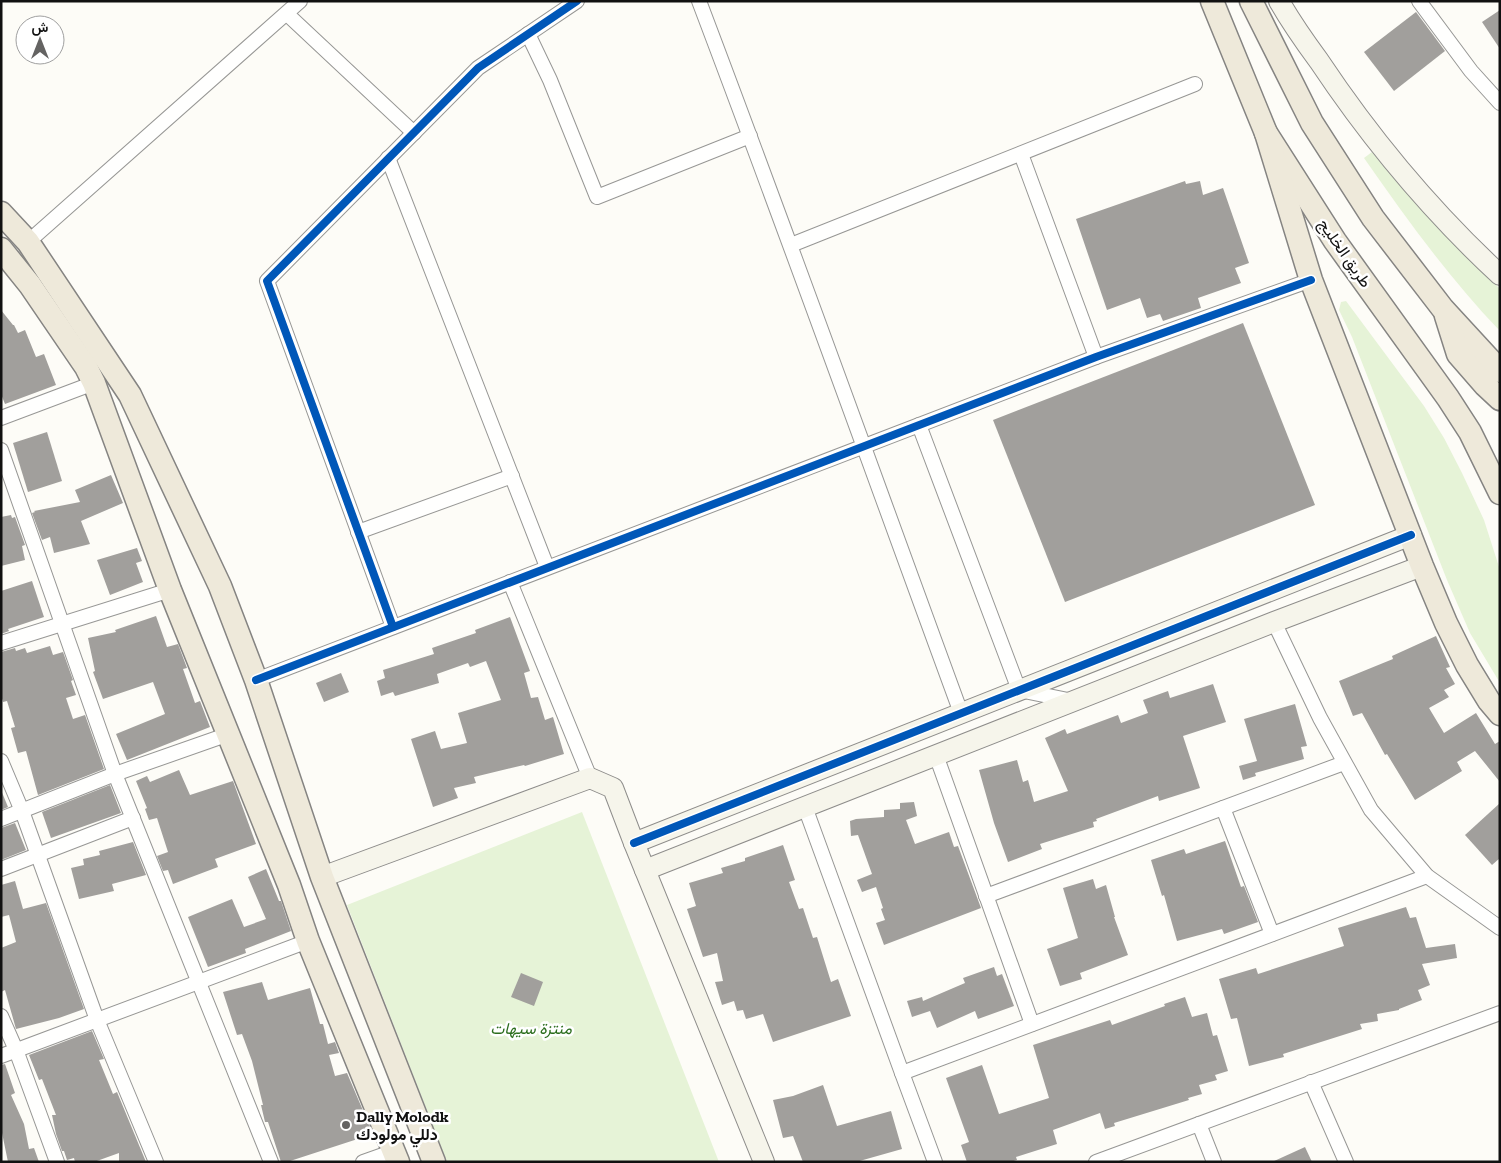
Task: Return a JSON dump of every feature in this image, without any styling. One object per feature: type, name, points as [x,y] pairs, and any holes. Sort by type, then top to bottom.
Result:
[{"type":"main road","name":"طريق الخليج","points":[[1212,1],[1266,133],[1335,241],[1404,335],[1470,432],[1500,493]]},
{"type":"main road","points":[[1250,1],[1312,123],[1373,218],[1443,309],[1500,371]]},
{"type":"main road","points":[[1266,133],[1311,280],[1422,566],[1446,623],[1467,665],[1489,701],[1500,714]]},
{"type":"main road","points":[[1,214],[28,242],[130,395],[220,586],[256,680],[322,877],[434,1162]]},
{"type":"main road","points":[[1,249],[30,286],[81,359],[94,383],[170,590],[289,885],[308,941],[396,1156]]},
{"type":"main road","points":[[1443,309],[1458,354],[1500,399]]},
{"type":"main road","points":[[1404,335],[1437,368],[1500,454]]},
{"type":"street","points":[[28,242],[300,1]]},
{"type":"street","points":[[392,627],[267,281],[478,68],[577,1]]},
{"type":"street","points":[[700,1],[792,245],[961,713]]},
{"type":"street","points":[[1279,1],[1335,86],[1376,140],[1464,241],[1500,275]]},
{"type":"street","points":[[1419,1],[1471,71],[1500,103]]},
{"type":"street","points":[[287,14],[414,132]]},
{"type":"street","points":[[528,34],[550,80],[597,197],[750,136]]},
{"type":"street","points":[[792,245],[1195,84]]},
{"type":"street","points":[[1021,154],[1096,357]]},
{"type":"street","points":[[388,158],[547,567]]},
{"type":"street","points":[[256,680],[1096,357],[1311,280]]},
{"type":"street","points":[[1,418],[94,383]]},
{"type":"street","points":[[919,425],[1019,690]]},
{"type":"street","points":[[1,450],[115,774],[271,1162]]},
{"type":"street","points":[[358,532],[512,476]]},
{"type":"street","points":[[634,843],[1410,535]]},
{"type":"street","points":[[645,870],[1274,622],[1422,566]]},
{"type":"street","points":[[510,582],[590,778]]},
{"type":"street","points":[[1,643],[170,590]]},
{"type":"street","points":[[1274,622],[1320,718],[1371,810],[1426,876],[1500,928]]},
{"type":"street","points":[[1019,690],[1074,701]]},
{"type":"street","points":[[1,819],[115,774],[229,734]]},
{"type":"street","points":[[936,755],[1032,1024]]},
{"type":"street","points":[[1,761],[22,811],[97,1020],[156,1162]]},
{"type":"street","points":[[986,896],[1344,763]]},
{"type":"street","points":[[322,877],[590,778],[613,788],[764,1162]]},
{"type":"street","points":[[805,807],[935,1162]]},
{"type":"street","points":[[1223,808],[1272,934]]},
{"type":"street","points":[[1,869],[133,818]]},
{"type":"street","points":[[902,1074],[1426,876]]},
{"type":"street","points":[[1,1056],[308,941]]},
{"type":"street","points":[[1096,1162],[1500,1013]]},
{"type":"street","points":[[1,1016],[16,1050],[57,1162]]},
{"type":"street","points":[[1311,1082],[1346,1162]]},
{"type":"street","points":[[1199,1124],[1214,1162]]},
{"type":"street","points":[[364,1162],[396,1156]]},
{"type":"green space","points":[[1372,152],[1420,208],[1500,289],[1500,331],[1463,290],[1396,203],[1364,158]]},
{"type":"green space","points":[[1346,301],[1424,406],[1444,438],[1484,520],[1500,570],[1500,683],[1470,633],[1447,580],[1352,337],[1339,310],[1341,302]]},
{"type":"green space","name":"منتزة سيهات","points":[[582,812],[719,1162],[447,1162],[347,905]]},
{"type":"building","points":[[1500,10],[1500,49],[1482,22]]},
{"type":"building","points":[[1416,12],[1445,51],[1394,91],[1364,52]]},
{"type":"building","points":[[1185,181],[1186,184],[1200,181],[1203,195],[1223,188],[1249,263],[1235,268],[1241,283],[1198,298],[1201,308],[1163,321],[1160,314],[1147,318],[1140,298],[1107,310],[1076,219]]},
{"type":"building","points":[[1,310],[14,325],[18,333],[25,330],[36,357],[44,354],[56,385],[5,404],[1,394]]},
{"type":"building","points":[[1243,323],[1315,505],[1065,602],[993,420]]},
{"type":"building","points":[[47,432],[62,481],[28,492],[13,443]]},
{"type":"building","points":[[111,475],[123,503],[81,521],[90,544],[54,553],[50,537],[42,540],[32,513],[34,511],[80,502],[75,490]]},
{"type":"building","points":[[11,515],[12,518],[15,517],[25,545],[22,546],[25,560],[1,566],[1,517]]},
{"type":"building","points":[[137,548],[142,561],[136,563],[143,582],[110,595],[97,560]]},
{"type":"building","points":[[32,581],[44,617],[8,629],[9,631],[1,634],[1,591]]},
{"type":"building","points":[[156,616],[167,647],[178,644],[187,668],[183,669],[195,703],[200,701],[210,727],[127,760],[116,734],[165,714],[153,682],[103,699],[93,672],[95,671],[88,638],[116,632],[115,630]]},
{"type":"building","points":[[510,617],[530,671],[524,673],[531,698],[538,697],[545,720],[553,717],[564,754],[525,766],[474,777],[476,783],[454,788],[458,798],[433,807],[411,739],[435,731],[441,749],[467,743],[458,713],[501,700],[486,661],[470,667],[468,663],[437,674],[439,683],[395,696],[393,692],[381,696],[377,681],[385,678],[383,670],[434,654],[432,648],[476,633],[475,630]]},
{"type":"building","points":[[1436,636],[1450,667],[1446,668],[1455,684],[1444,690],[1449,697],[1429,708],[1444,733],[1476,713],[1495,744],[1500,741],[1500,782],[1475,751],[1457,762],[1462,771],[1415,800],[1387,754],[1385,755],[1362,713],[1353,716],[1339,681],[1393,659],[1392,656]]},
{"type":"building","points":[[50,646],[53,655],[63,652],[76,695],[66,698],[73,719],[85,715],[104,769],[38,795],[26,751],[18,753],[11,728],[15,727],[7,701],[3,702],[1,695],[1,652],[15,648],[16,651],[25,648],[27,653]]},
{"type":"building","points":[[341,673],[349,692],[324,702],[316,683]]},
{"type":"building","points":[[1213,684],[1226,722],[1183,736],[1200,788],[1159,801],[1158,796],[1096,819],[1097,821],[1093,822],[1094,827],[1040,844],[1042,849],[1008,862],[994,823],[979,770],[1017,760],[1023,782],[1028,780],[1034,802],[1068,791],[1045,738],[1065,729],[1067,734],[1118,715],[1121,723],[1148,713],[1143,700],[1168,691],[1170,698]]},
{"type":"building","points":[[1295,704],[1307,746],[1301,747],[1304,759],[1255,773],[1256,776],[1243,780],[1239,766],[1257,761],[1244,719]]},
{"type":"building","points":[[179,770],[190,795],[233,781],[256,844],[215,859],[218,867],[173,884],[168,870],[163,871],[157,856],[168,852],[157,818],[149,820],[145,809],[147,808],[136,781],[147,776],[150,782]]},
{"type":"building","points":[[110,785],[121,813],[51,838],[42,812]]},
{"type":"building","points":[[1,790],[8,807],[1,810]]},
{"type":"building","points":[[914,802],[917,816],[906,820],[915,844],[949,832],[954,847],[958,846],[981,908],[884,945],[876,923],[885,920],[876,887],[862,892],[857,880],[872,874],[858,835],[851,836],[850,821],[884,817],[884,810],[900,809],[900,803]]},
{"type":"building","points":[[1500,803],[1500,858],[1492,865],[1465,835]]},
{"type":"building","points":[[15,823],[26,850],[1,860],[1,828]]},
{"type":"building","points":[[1225,841],[1241,887],[1244,886],[1258,922],[1224,934],[1222,929],[1177,941],[1164,895],[1162,896],[1151,860],[1184,849],[1186,854]]},
{"type":"building","points":[[133,842],[146,875],[112,884],[114,891],[79,899],[71,868],[84,865],[83,859],[100,855],[99,851]]},
{"type":"building","points":[[783,845],[795,880],[789,882],[799,909],[803,908],[813,938],[817,937],[831,982],[838,979],[851,1016],[773,1042],[763,1014],[746,1019],[743,1010],[737,1011],[734,1001],[722,1005],[715,982],[723,981],[717,953],[703,957],[687,909],[696,906],[689,883],[723,873],[721,868],[745,861],[745,858]]},
{"type":"building","points":[[266,869],[279,901],[281,901],[291,931],[245,949],[246,953],[208,967],[188,917],[232,899],[244,927],[266,919],[248,877]]},
{"type":"building","points":[[1093,879],[1096,889],[1106,885],[1114,917],[1128,955],[1080,973],[1082,979],[1060,986],[1047,949],[1078,938],[1063,888]]},
{"type":"building","points":[[15,881],[23,909],[46,903],[84,1009],[59,1018],[16,1029],[5,990],[1,992],[1,948],[16,942],[9,915],[1,917],[1,885]]},
{"type":"building","points":[[1406,907],[1410,918],[1416,917],[1426,948],[1455,944],[1457,958],[1422,964],[1430,985],[1418,990],[1422,1000],[1399,1010],[1377,1014],[1378,1021],[1360,1024],[1362,1029],[1283,1054],[1284,1057],[1249,1066],[1237,1018],[1231,1019],[1219,979],[1256,968],[1258,974],[1344,946],[1338,928]]},
{"type":"building","points":[[994,967],[997,976],[1002,974],[1014,1006],[978,1019],[975,1011],[937,1028],[930,1011],[912,1017],[907,1001],[922,997],[923,1001],[965,983],[963,978]]},
{"type":"building","points":[[521,973],[543,982],[534,1006],[511,997]]},
{"type":"building","points":[[262,982],[268,1000],[310,988],[328,1044],[335,1042],[339,1053],[329,1055],[335,1076],[347,1073],[373,1134],[287,1162],[281,1162],[268,1122],[265,1122],[261,1105],[263,1105],[252,1061],[242,1034],[237,1035],[223,992]]},
{"type":"building","points":[[1185,997],[1192,1017],[1207,1013],[1213,1036],[1217,1035],[1228,1071],[1215,1075],[1217,1080],[1199,1085],[1202,1094],[1188,1098],[1189,1100],[1114,1123],[1115,1126],[1105,1129],[1100,1113],[1053,1130],[1057,1144],[1016,1157],[1017,1160],[1010,1162],[967,1162],[961,1145],[969,1142],[946,1078],[982,1065],[999,1114],[1049,1098],[1033,1045],[1110,1020],[1112,1025]]},
{"type":"building","points":[[92,1031],[104,1059],[99,1060],[113,1094],[117,1092],[146,1162],[119,1162],[119,1153],[94,1162],[75,1162],[74,1158],[67,1160],[64,1151],[62,1151],[52,1115],[56,1115],[42,1079],[39,1080],[29,1055]]},
{"type":"building","points":[[5,1064],[15,1093],[11,1095],[24,1124],[29,1149],[34,1148],[39,1162],[8,1162],[1,1128],[1,1065]]},
{"type":"building","points":[[823,1085],[837,1126],[891,1111],[902,1149],[856,1162],[803,1162],[793,1136],[783,1138],[773,1100],[793,1096]]},
{"type":"building","points":[[1305,1147],[1312,1162],[1272,1162]]},
{"type":"cycle path","points":[[393,627],[267,281],[478,68],[577,1]]},
{"type":"cycle path","points":[[256,680],[1096,357],[1311,280]]},
{"type":"cycle path","points":[[634,843],[1411,535]]},
{"type":"place","name":"Dally Molodk دللي مولودك","points":[[346,1125]]}]
